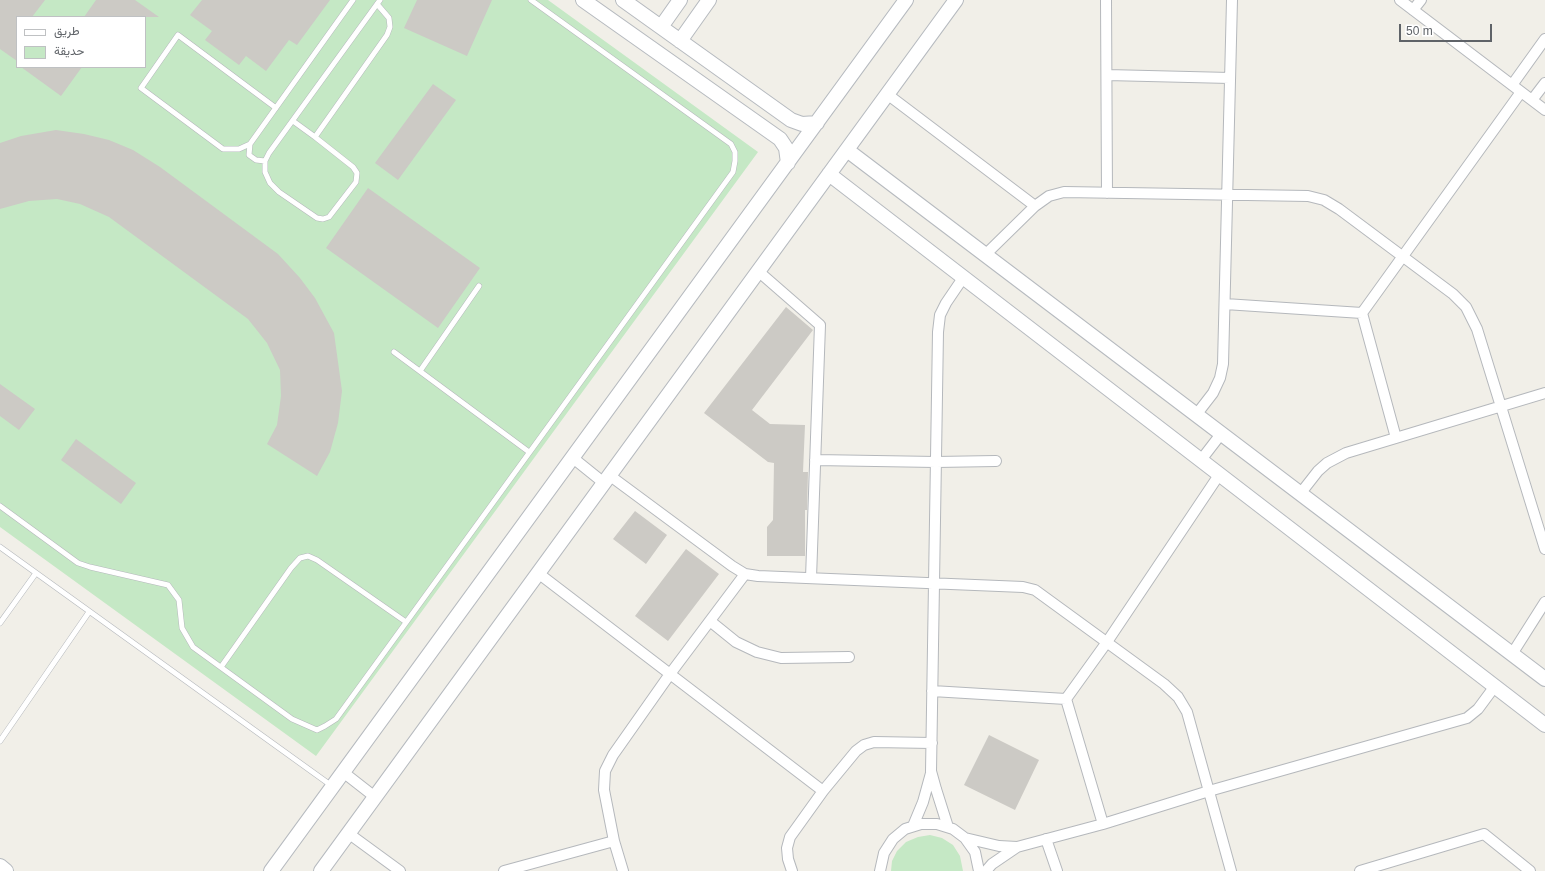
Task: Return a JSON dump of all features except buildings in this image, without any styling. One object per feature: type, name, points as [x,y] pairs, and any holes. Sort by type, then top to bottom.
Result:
[{"type":"street","points":[[583,0],[780,139],[786,148],[788,163]]},
{"type":"street","points":[[623,0],[791,120],[802,124],[817,123]]},
{"type":"street","points":[[661,27],[680,0]]},
{"type":"street","points":[[680,41],[709,0]]},
{"type":"street","points":[[271,871],[906,0]]},
{"type":"street","points":[[321,871],[956,0]]},
{"type":"street","points":[[1106,0],[1107,193]]},
{"type":"street","points":[[1196,415],[1213,393],[1220,378],[1223,364],[1232,0]]},
{"type":"street","points":[[1400,0],[1545,110]]},
{"type":"street","points":[[1413,10],[1421,0]]},
{"type":"street","points":[[1512,85],[1545,39]]},
{"type":"street","points":[[1107,75],[1230,78]]},
{"type":"street","points":[[1532,100],[1545,83]]},
{"type":"street","points":[[1362,313],[1521,92]]},
{"type":"street","points":[[887,94],[1035,206]]},
{"type":"street","points":[[847,150],[1545,679]]},
{"type":"street","points":[[829,174],[1545,725]]},
{"type":"street","points":[[985,255],[1035,206],[1049,196],[1064,192],[1308,196],[1324,200],[1403,256],[1453,294],[1466,307],[1477,329],[1501,406],[1540,516],[1545,549]]},
{"type":"street","points":[[758,271],[820,325],[811,578]]},
{"type":"street","points":[[948,827],[932,771],[938,332],[940,315],[963,278]]},
{"type":"street","points":[[1225,304],[1362,313]]},
{"type":"street","points":[[1362,313],[1396,438]]},
{"type":"street","points":[[1300,494],[1318,471],[1327,463],[1346,453],[1545,393]]},
{"type":"street","points":[[1201,460],[1221,434]]},
{"type":"street","points":[[572,458],[607,479],[745,574],[758,576],[1023,587],[1035,590],[1164,684],[1178,697],[1187,712],[1231,871]]},
{"type":"street","points":[[815,460],[936,462],[996,461]]},
{"type":"street","points":[[1066,699],[1107,642],[1219,475]]},
{"type":"street","points":[[538,573],[823,791]]},
{"type":"street","points":[[623,871],[614,841],[604,790],[605,771],[613,755],[670,674],[745,574]]},
{"type":"street","points":[[1512,654],[1545,602]]},
{"type":"street","points":[[710,621],[736,642],[757,652],[781,658],[849,657]]},
{"type":"street","points":[[986,871],[992,864],[1017,847],[1103,824],[1209,791],[1467,718],[1478,709],[1495,686]]},
{"type":"street","points":[[932,691],[1066,699]]},
{"type":"street","points":[[1066,699],[1103,824]]},
{"type":"street","points":[[792,871],[788,859],[787,848],[790,837],[823,791],[856,751],[864,745],[874,742],[932,743]]},
{"type":"street","points":[[914,826],[932,771]]},
{"type":"street","points":[[343,772],[375,797]]},
{"type":"street","points":[[880,871],[884,853],[893,839],[905,829],[921,824],[937,824],[948,827],[966,838],[994,845],[1017,847]]},
{"type":"street","points":[[348,833],[400,871]]},
{"type":"street","points":[[1360,871],[1484,834],[1530,871]]},
{"type":"street","points":[[966,838],[974,852],[979,871]]},
{"type":"street","points":[[1046,839],[1057,871]]},
{"type":"street","points":[[504,871],[614,841]]},
{"type":"street","points":[[0,866],[6,871]]},
{"type":"lane","points":[[276,108],[178,35],[141,88],[223,149],[239,149],[250,144],[276,108],[353,0]]},
{"type":"lane","points":[[0,506],[78,563],[168,585],[179,600],[182,628],[193,647],[292,719],[316,730],[336,719],[733,172],[735,152],[732,144],[531,0]]},
{"type":"lane","points":[[293,121],[353,167],[357,174],[356,182],[329,217],[323,219],[316,218],[279,192],[270,183],[266,172],[265,162],[269,153],[378,2],[389,18],[390,27],[387,35],[315,137]]},
{"type":"lane","points":[[250,144],[249,155],[256,160],[265,162]]},
{"type":"lane","points":[[420,371],[479,286]]},
{"type":"lane","points":[[394,352],[529,452]]},
{"type":"lane","points":[[0,547],[333,787]]},
{"type":"lane","points":[[221,667],[291,568],[300,558],[308,556],[317,560],[406,622]]},
{"type":"lane","points":[[0,623],[36,573]]},
{"type":"lane","points":[[0,741],[89,612]]},
{"type":"green space","points":[[0,0],[548,0],[758,152],[316,756],[0,527]]},
{"type":"green space","points":[[930,835],[942,838],[953,845],[960,856],[963,871],[891,871],[892,861],[897,851],[906,842],[918,837]]}]
